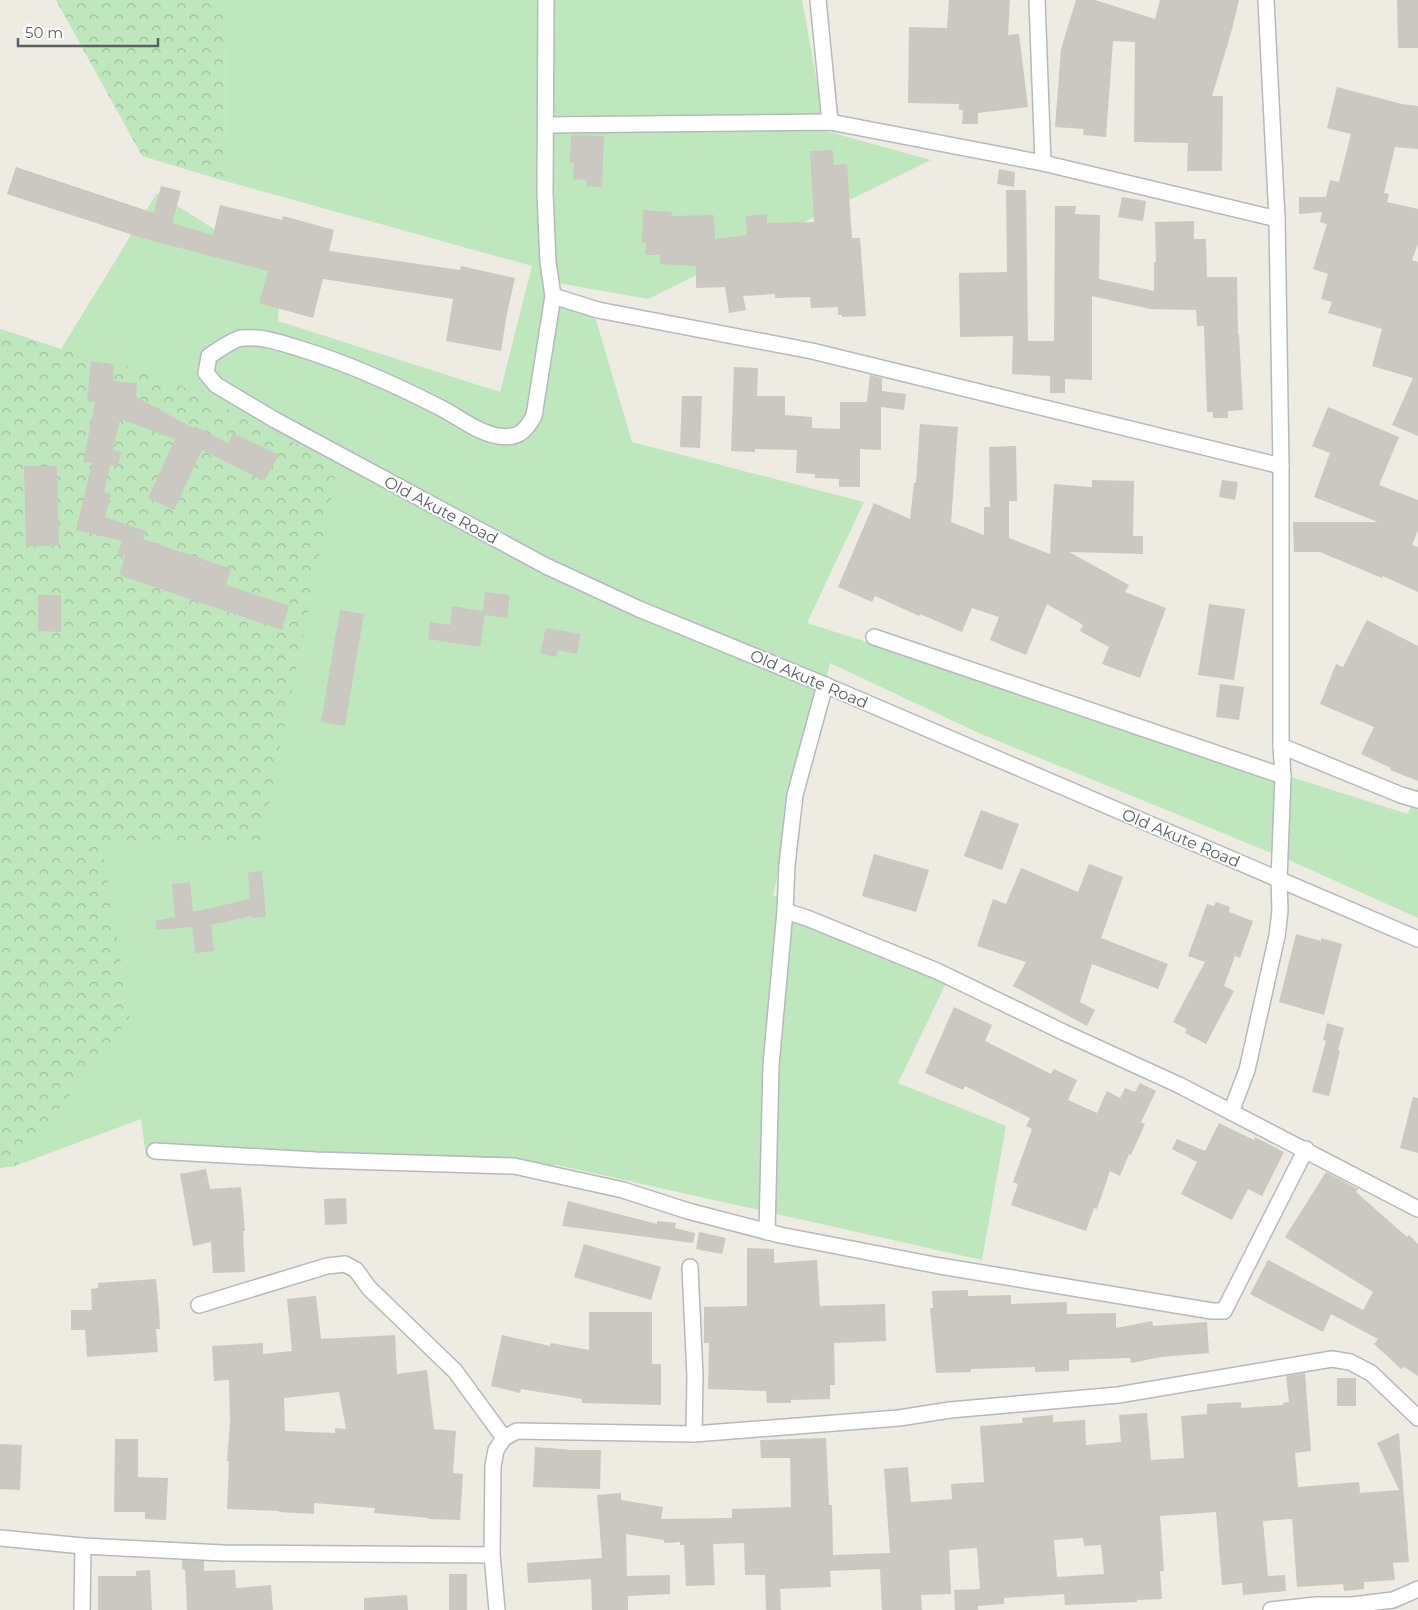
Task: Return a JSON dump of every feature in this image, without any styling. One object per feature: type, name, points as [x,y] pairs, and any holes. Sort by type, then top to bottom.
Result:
[{"type":"street","points":[[546,0],[545,194],[548,262],[554,296],[598,310],[812,351],[1282,466]]},
{"type":"street","points":[[818,0],[830,122]]},
{"type":"street","points":[[1037,0],[1043,163]]},
{"type":"street","points":[[1231,1112],[1247,1070],[1277,936],[1280,911],[1279,880],[1283,776],[1281,746],[1282,466],[1277,219],[1266,0]]},
{"type":"street","points":[[546,125],[830,122],[1043,163],[1277,219]]},
{"type":"street","name":"Old Akute Road","points":[[554,296],[534,416],[527,429],[516,436],[499,436],[480,431],[450,412],[400,387],[325,356],[274,340],[240,338],[208,356],[206,373],[216,385],[275,420],[546,566],[638,609],[825,686],[1418,939]]},
{"type":"street","points":[[874,637],[1283,776]]},
{"type":"street","points":[[768,1232],[771,1066],[785,911],[787,865],[795,794],[825,686]]},
{"type":"street","points":[[1281,746],[1401,795],[1418,800]]},
{"type":"street","points":[[785,911],[807,918],[937,971],[1179,1085],[1306,1149],[1418,1209]]},
{"type":"street","points":[[155,1152],[316,1160],[514,1166],[623,1190],[688,1212],[768,1232],[940,1266],[1212,1311],[1224,1311],[1306,1149]]},
{"type":"street","points":[[199,1305],[327,1266],[345,1264],[356,1270],[369,1288],[455,1371],[504,1438]]},
{"type":"street","points":[[690,1267],[694,1434]]},
{"type":"street","points":[[497,1610],[492,1554],[493,1466],[496,1450],[504,1438],[517,1431],[694,1434],[899,1418],[950,1410],[1118,1395],[1332,1359],[1350,1362],[1371,1373],[1418,1418]]},
{"type":"street","points":[[0,1538],[83,1546],[223,1553],[492,1554]]},
{"type":"street","points":[[82,1610],[83,1546]]},
{"type":"street","points":[[1270,1610],[1316,1605],[1352,1605],[1393,1600],[1418,1589]]},
{"type":"green space","points":[[56,0],[226,0],[225,181],[142,156]]},
{"type":"green space","points":[[226,0],[802,0],[826,131],[931,160],[648,299],[552,282],[596,320],[632,442],[864,502],[807,623],[1408,814],[1418,787],[1418,918],[1291,861],[981,734],[830,663],[773,895],[948,979],[898,1083],[1006,1126],[982,1260],[557,1165],[146,1157],[141,1119],[15,1166],[0,1168],[0,329],[61,349],[157,193],[281,271],[278,321],[500,392],[532,266],[225,181]]},
{"type":"green space","points":[[0,329],[61,349],[157,374],[338,465],[261,842],[101,842],[130,1017],[15,1166],[0,1168]]},
{"type":"building","points":[[949,0],[1010,0],[1008,35],[1019,34],[1028,107],[978,113],[978,124],[962,124],[963,110],[959,110],[959,104],[908,103],[909,27],[947,28]]},
{"type":"building","points":[[1076,0],[1095,0],[1155,19],[1160,0],[1239,0],[1212,96],[1223,96],[1222,171],[1187,171],[1188,143],[1134,142],[1135,42],[1113,41],[1106,137],[1083,135],[1084,129],[1055,127],[1061,49]]},
{"type":"building","points":[[1397,0],[1418,0],[1418,48],[1398,48]]},
{"type":"building","points":[[1337,87],[1402,104],[1418,106],[1418,149],[1395,147],[1384,193],[1389,194],[1387,202],[1418,209],[1418,244],[1412,260],[1418,262],[1418,436],[1392,425],[1413,378],[1372,366],[1382,329],[1328,313],[1332,302],[1321,299],[1328,274],[1313,269],[1327,224],[1320,222],[1322,212],[1299,214],[1299,197],[1326,197],[1330,180],[1339,182],[1351,134],[1327,128]]},
{"type":"building","points":[[571,135],[604,136],[602,187],[586,186],[587,180],[573,179],[574,163],[570,163]]},
{"type":"building","points":[[833,150],[834,165],[847,164],[852,238],[860,238],[866,316],[842,317],[842,315],[838,315],[838,307],[811,308],[810,297],[775,298],[775,294],[743,296],[746,310],[729,313],[725,287],[696,288],[696,266],[660,264],[660,255],[645,255],[646,243],[642,243],[643,210],[672,212],[671,216],[714,215],[715,239],[747,235],[746,216],[767,214],[767,223],[814,222],[810,151]]},
{"type":"building","points":[[16,167],[154,213],[161,186],[181,191],[172,223],[213,235],[220,205],[282,220],[283,216],[334,230],[329,251],[460,270],[461,266],[515,278],[501,351],[446,341],[453,299],[323,279],[313,318],[259,303],[268,271],[142,238],[7,194]]},
{"type":"building","points":[[999,169],[1015,172],[1014,187],[997,184]]},
{"type":"building","points":[[1006,190],[1026,190],[1028,341],[1054,341],[1055,206],[1076,206],[1075,214],[1100,215],[1099,279],[1154,291],[1154,262],[1156,262],[1155,222],[1194,221],[1194,239],[1206,239],[1207,277],[1237,277],[1238,334],[1243,410],[1228,411],[1228,418],[1213,418],[1213,412],[1207,412],[1204,326],[1197,326],[1196,310],[1150,309],[1092,296],[1092,380],[1065,379],[1065,393],[1050,393],[1050,376],[1012,374],[1013,336],[960,337],[959,273],[1007,272]]},
{"type":"building","points":[[1122,197],[1146,201],[1143,221],[1118,217]]},
{"type":"building","points":[[91,361],[114,365],[113,381],[137,383],[136,397],[193,428],[194,426],[228,443],[233,433],[279,455],[264,481],[202,450],[174,510],[148,498],[175,439],[120,419],[113,450],[121,452],[118,467],[110,465],[104,492],[111,494],[105,517],[146,531],[143,539],[231,569],[226,585],[289,606],[282,630],[119,575],[125,556],[118,553],[122,541],[76,530],[92,463],[83,462],[95,402],[87,401]]},
{"type":"building","points":[[734,367],[758,368],[757,396],[785,396],[785,415],[812,417],[812,428],[840,429],[840,402],[867,402],[870,375],[882,378],[882,391],[906,394],[904,410],[881,407],[881,450],[860,449],[860,487],[839,487],[839,479],[815,478],[815,474],[796,473],[797,450],[755,449],[755,452],[731,451]]},
{"type":"building","points":[[682,396],[702,396],[700,448],[680,447]]},
{"type":"building","points":[[1328,407],[1399,437],[1379,485],[1418,500],[1418,530],[1412,545],[1418,547],[1418,592],[1383,576],[1382,578],[1320,552],[1294,552],[1293,522],[1378,522],[1314,497],[1330,453],[1312,446]]},
{"type":"building","points":[[920,424],[958,427],[951,522],[984,535],[984,507],[990,507],[989,447],[1016,446],[1017,501],[1009,501],[1009,538],[1050,554],[1054,484],[1092,487],[1092,480],[1134,481],[1133,536],[1143,536],[1143,554],[1069,552],[1129,585],[1125,592],[1166,608],[1140,678],[1102,664],[1109,647],[1080,631],[1083,625],[1047,604],[1026,655],[990,640],[999,617],[972,608],[962,632],[920,614],[919,616],[875,596],[872,602],[838,587],[874,503],[910,519],[914,483],[916,483]]},
{"type":"building","points":[[24,466],[57,466],[59,546],[26,546]]},
{"type":"building","points":[[1222,480],[1238,482],[1235,500],[1219,497]]},
{"type":"building","points":[[485,592],[510,595],[507,618],[485,615],[480,647],[428,639],[430,622],[450,625],[452,606],[483,611]]},
{"type":"building","points":[[38,595],[61,595],[61,632],[38,631]]},
{"type":"building","points":[[1209,604],[1245,609],[1234,680],[1198,675]]},
{"type":"building","points":[[340,610],[364,614],[345,726],[321,722]]},
{"type":"building","points":[[1367,620],[1418,646],[1418,781],[1390,770],[1391,768],[1361,754],[1374,727],[1320,704],[1336,664],[1343,667]]},
{"type":"building","points":[[546,628],[581,634],[577,654],[558,650],[556,657],[540,653]]},
{"type":"building","points":[[1220,684],[1244,687],[1239,720],[1216,717]]},
{"type":"building","points":[[981,810],[1019,824],[1002,870],[964,856]]},
{"type":"building","points":[[874,854],[929,870],[916,912],[862,896]]},
{"type":"building","points":[[1089,864],[1123,877],[1101,938],[1168,964],[1158,989],[1092,964],[1080,1002],[1095,1010],[1087,1026],[1013,986],[1026,962],[977,946],[993,899],[1006,904],[1021,868],[1078,892]]},
{"type":"building","points":[[262,871],[266,917],[252,918],[252,916],[211,925],[214,951],[195,953],[192,927],[157,930],[155,921],[175,917],[172,884],[190,882],[193,912],[250,899],[248,872]]},
{"type":"building","points":[[1216,902],[1230,907],[1229,912],[1253,921],[1240,958],[1235,956],[1224,986],[1234,991],[1206,1044],[1185,1033],[1187,1029],[1173,1022],[1205,962],[1188,956],[1207,904],[1214,906]]},
{"type":"building","points":[[1296,934],[1321,941],[1321,938],[1342,944],[1324,1015],[1279,1002]]},
{"type":"building","points":[[954,1007],[992,1025],[985,1041],[1051,1074],[1054,1069],[1077,1080],[1068,1100],[1097,1113],[1107,1091],[1120,1098],[1125,1088],[1135,1092],[1140,1083],[1156,1091],[1141,1122],[1145,1124],[1131,1155],[1129,1154],[1120,1176],[1110,1171],[1097,1209],[1094,1208],[1086,1231],[1011,1205],[1018,1184],[1013,1182],[1032,1129],[1026,1126],[1030,1118],[965,1086],[963,1090],[925,1073]]},
{"type":"building","points":[[1327,1023],[1344,1028],[1329,1096],[1312,1092],[1326,1041],[1323,1040]]},
{"type":"building","points":[[1413,1097],[1418,1098],[1418,1153],[1400,1148]]},
{"type":"building","points":[[1219,1123],[1254,1140],[1255,1137],[1284,1152],[1262,1196],[1248,1189],[1232,1220],[1181,1194],[1197,1162],[1172,1149],[1177,1139],[1205,1151]]},
{"type":"building","points":[[206,1169],[210,1189],[241,1187],[245,1231],[243,1231],[245,1272],[213,1273],[211,1242],[193,1246],[180,1174]]},
{"type":"building","points":[[1326,1172],[1358,1189],[1356,1192],[1407,1237],[1409,1235],[1418,1244],[1418,1376],[1404,1367],[1401,1369],[1374,1344],[1378,1339],[1331,1314],[1323,1332],[1250,1294],[1268,1260],[1363,1310],[1373,1292],[1285,1237]]},
{"type":"building","points":[[346,1198],[347,1224],[325,1225],[324,1199]]},
{"type":"building","points":[[568,1201],[657,1224],[657,1221],[676,1223],[675,1228],[695,1233],[693,1243],[562,1226]]},
{"type":"building","points":[[699,1232],[726,1238],[722,1254],[696,1249]]},
{"type":"building","points":[[584,1244],[661,1267],[651,1300],[574,1277]]},
{"type":"building","points":[[747,1248],[774,1249],[774,1263],[817,1260],[820,1306],[885,1304],[886,1341],[834,1343],[835,1385],[830,1385],[830,1399],[791,1400],[791,1403],[767,1403],[766,1391],[708,1389],[709,1343],[704,1343],[704,1307],[747,1306]]},
{"type":"building","points":[[156,1279],[160,1329],[156,1329],[158,1352],[87,1357],[85,1330],[71,1330],[71,1310],[92,1310],[91,1289],[98,1288],[98,1283]]},
{"type":"building","points":[[968,1290],[968,1296],[1011,1295],[1011,1304],[1067,1302],[1067,1314],[1116,1313],[1116,1328],[1152,1321],[1153,1326],[1207,1322],[1209,1353],[1161,1357],[1131,1363],[1130,1358],[1069,1360],[1069,1371],[1035,1372],[1035,1367],[971,1369],[971,1372],[936,1373],[930,1308],[933,1308],[932,1291]]},
{"type":"building","points":[[316,1296],[321,1339],[395,1335],[397,1374],[427,1370],[434,1429],[456,1431],[453,1473],[463,1474],[460,1520],[428,1519],[374,1513],[375,1508],[314,1503],[314,1514],[227,1509],[229,1461],[227,1461],[230,1422],[229,1380],[214,1381],[212,1346],[263,1343],[263,1354],[292,1351],[287,1299]],"holes":[[[339,1392],[346,1429],[335,1428],[335,1433],[285,1431],[284,1398]]]},
{"type":"building","points":[[589,1312],[652,1312],[652,1364],[661,1364],[661,1405],[582,1403],[582,1399],[521,1389],[520,1393],[491,1386],[502,1335],[550,1346],[551,1343],[589,1350]]},
{"type":"building","points":[[1305,1373],[1311,1451],[1295,1453],[1298,1487],[1359,1482],[1360,1493],[1399,1490],[1377,1443],[1399,1433],[1409,1562],[1393,1563],[1395,1580],[1364,1582],[1364,1589],[1344,1591],[1343,1584],[1297,1587],[1292,1519],[1263,1521],[1268,1576],[1285,1575],[1286,1591],[1243,1595],[1242,1583],[1222,1585],[1216,1512],[1160,1516],[1164,1571],[1160,1571],[1162,1599],[1137,1600],[1137,1602],[1065,1605],[1064,1594],[1004,1598],[1004,1604],[978,1606],[978,1610],[955,1610],[954,1590],[980,1589],[977,1548],[949,1550],[951,1594],[921,1595],[922,1610],[882,1610],[880,1569],[830,1571],[831,1587],[780,1589],[781,1610],[766,1610],[765,1575],[745,1575],[744,1543],[713,1544],[715,1585],[686,1586],[684,1545],[680,1545],[680,1542],[664,1543],[664,1540],[626,1534],[627,1576],[670,1575],[670,1594],[628,1596],[628,1610],[592,1610],[591,1579],[528,1583],[527,1563],[602,1558],[597,1495],[621,1493],[621,1500],[663,1507],[661,1519],[732,1518],[732,1509],[791,1507],[790,1458],[761,1458],[760,1440],[826,1438],[829,1505],[832,1505],[833,1555],[890,1553],[884,1469],[908,1467],[911,1502],[952,1499],[951,1484],[984,1482],[980,1426],[1023,1423],[1022,1418],[1053,1415],[1053,1422],[1085,1420],[1086,1445],[1121,1442],[1119,1415],[1147,1413],[1151,1460],[1184,1458],[1181,1416],[1207,1414],[1207,1404],[1241,1402],[1241,1408],[1283,1405],[1283,1403],[1289,1402],[1286,1376]],"holes":[[[1083,1538],[1084,1546],[1101,1545],[1104,1574],[1057,1577],[1054,1540]]]},
{"type":"building","points":[[1337,1378],[1356,1378],[1356,1406],[1337,1406]]},
{"type":"building","points":[[115,1439],[138,1439],[138,1477],[168,1478],[166,1520],[145,1519],[145,1512],[114,1512]]},
{"type":"building","points":[[0,1444],[22,1445],[20,1490],[0,1489]]},
{"type":"building","points":[[535,1447],[601,1450],[600,1489],[533,1487]]},
{"type":"building","points":[[182,1560],[204,1561],[204,1571],[235,1570],[236,1588],[271,1585],[273,1610],[187,1610],[185,1570],[182,1569]]},
{"type":"building","points":[[150,1570],[152,1610],[98,1610],[98,1576],[136,1576],[136,1571]]},
{"type":"building","points":[[449,1574],[467,1574],[467,1610],[449,1610]]},
{"type":"building","points":[[407,1595],[408,1610],[364,1610],[364,1598]]}]
